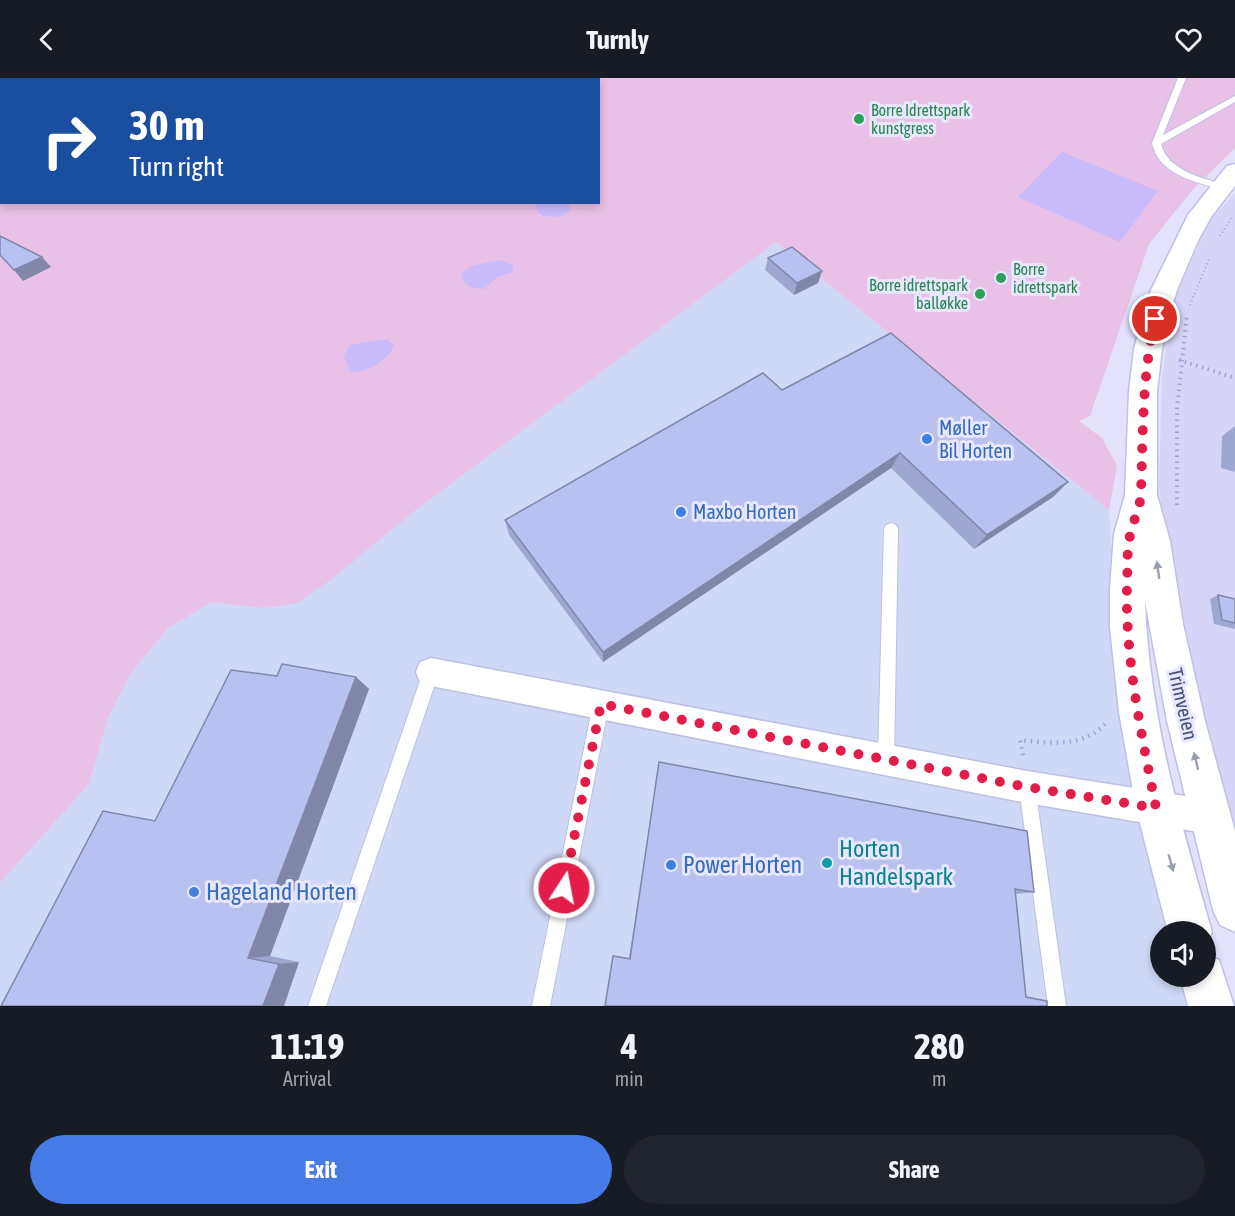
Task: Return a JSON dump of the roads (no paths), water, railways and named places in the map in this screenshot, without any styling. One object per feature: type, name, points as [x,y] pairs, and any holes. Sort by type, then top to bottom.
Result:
[{"type":"main road","name":"Trimveien","points":[[1187,921],[1156,808],[1138,712],[1128,627],[1127,589],[1130,534],[1141,495],[1143,391],[1148,349],[1155,319],[1164,290],[1186,241],[1228,179]]},
{"type":"main road","name":"Trimveien","points":[[1141,495],[1154,541],[1168,635],[1210,818],[1235,910]]},
{"type":"main road","points":[[1206,987],[1211,1006]]},
{"type":"street","points":[[431,672],[1027,787],[1210,818]]},
{"type":"lane","points":[[1182,78],[1156,143],[1157,154],[1162,162],[1228,179]]},
{"type":"lane","points":[[1156,143],[1235,99]]},
{"type":"lane","points":[[886,760],[891,529]]},
{"type":"lane","points":[[317,1006],[431,672]]},
{"type":"lane","points":[[541,1006],[601,704]]},
{"type":"lane","points":[[1027,787],[1057,1006]]},
{"type":"place","name":"Borre Idrettspark kunstgress","points":[[859,119]]},
{"type":"place","name":"Borre idrettspark","points":[[1001,278]]},
{"type":"place","name":"Borre idrettspark balløkke","points":[[980,294]]},
{"type":"place","name":"Møller Bil Horten","points":[[927,439]]},
{"type":"place","name":"Maxbo Horten","points":[[681,512]]},
{"type":"place","name":"Horten Handelspark","points":[[827,863]]},
{"type":"place","name":"Power Horten","points":[[671,865]]},
{"type":"place","name":"Hageland Horten","points":[[194,892]]}]
